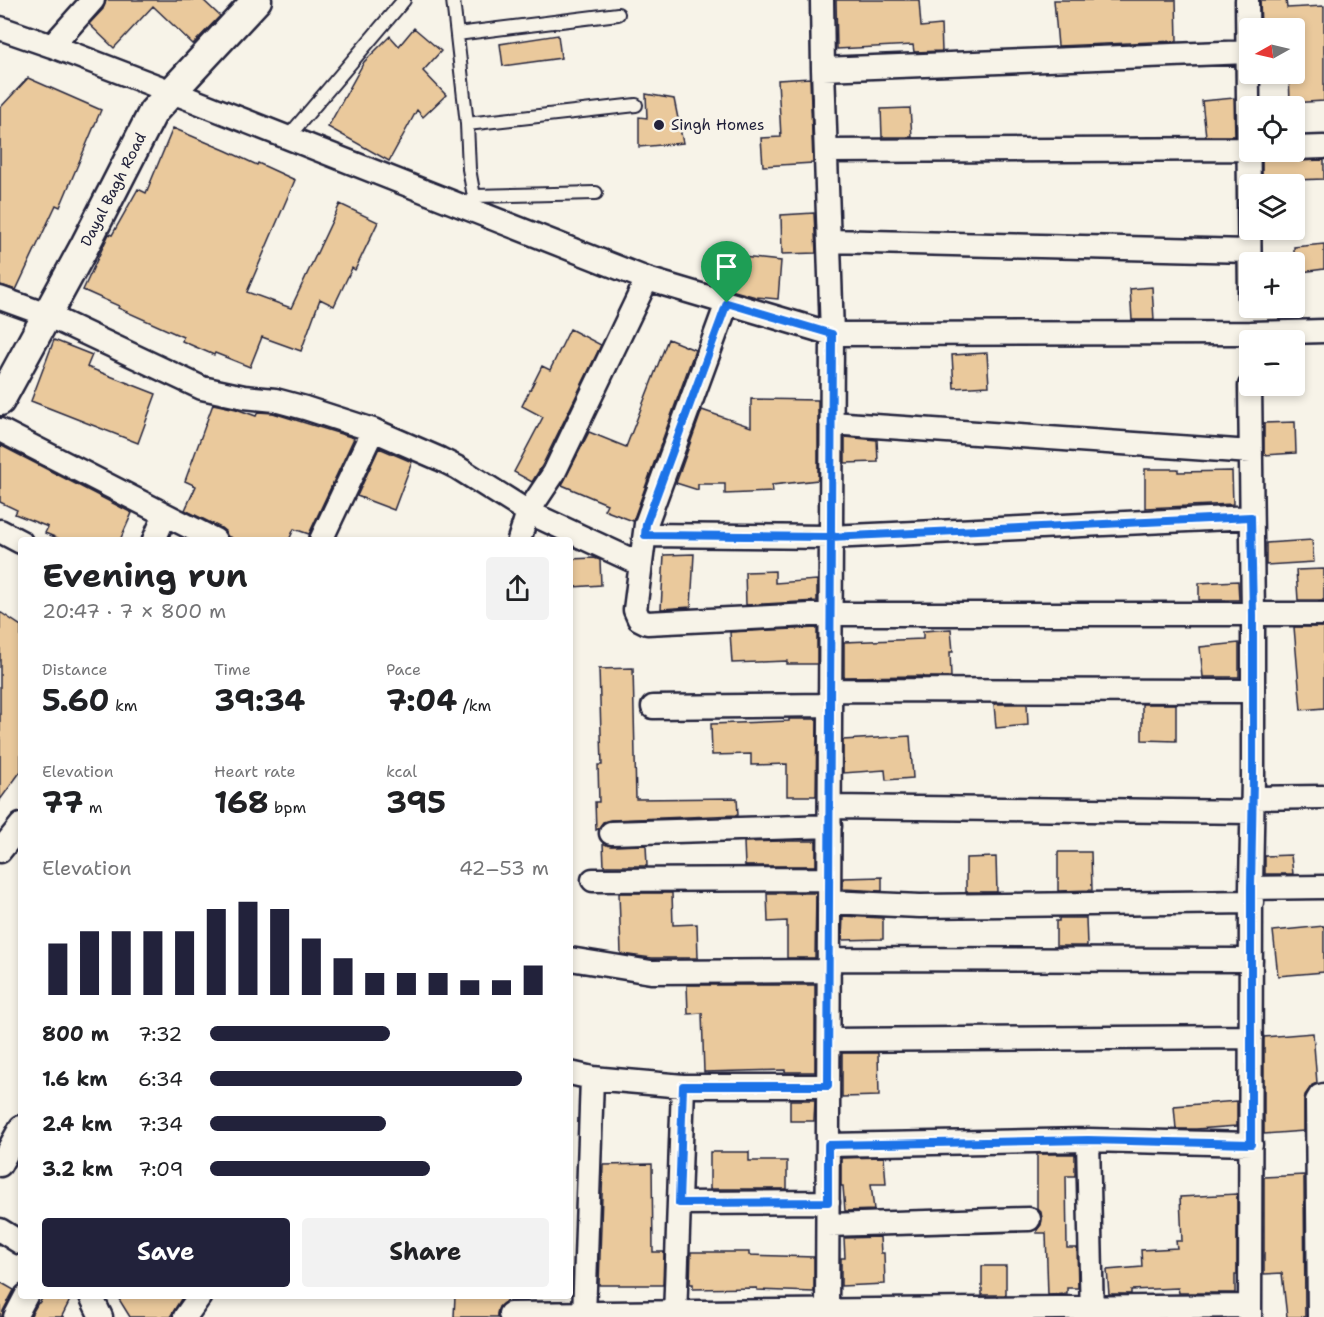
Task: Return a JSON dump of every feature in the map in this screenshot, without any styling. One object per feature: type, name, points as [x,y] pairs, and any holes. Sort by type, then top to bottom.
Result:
[{"type":"street","points":[[52,46],[93,0]]},
{"type":"street","name":"Dayal Bagh Road","points":[[0,401],[83,249],[153,112],[257,0]]},
{"type":"street","points":[[822,0],[832,334],[827,1311]]},
{"type":"street","points":[[1247,0],[1247,18]]},
{"type":"street","points":[[0,28],[288,137],[474,203],[647,279],[832,334],[1239,337]]},
{"type":"street","points":[[823,69],[1239,52]]},
{"type":"street","points":[[1305,148],[1324,147]]},
{"type":"street","points":[[826,151],[1239,149]]},
{"type":"street","points":[[829,241],[1249,251],[1249,162]]},
{"type":"street","points":[[520,537],[528,512],[554,473],[647,279]]},
{"type":"street","points":[[0,297],[47,315],[201,388],[244,397],[275,400],[373,430],[458,468],[528,512],[640,564]]},
{"type":"street","points":[[727,303],[646,524],[635,610],[639,619],[647,623],[831,614],[1324,614]]},
{"type":"street","points":[[1305,333],[1324,331]]},
{"type":"street","points":[[510,1309],[585,1316],[827,1311],[1250,1311],[1253,615],[1250,396]]},
{"type":"street","points":[[831,423],[1251,452]]},
{"type":"street","points":[[0,430],[209,537]]},
{"type":"street","points":[[322,537],[373,430]]},
{"type":"street","points":[[155,537],[165,515]]},
{"type":"street","points":[[645,535],[830,537],[1251,517]]},
{"type":"street","points":[[0,531],[18,540]]},
{"type":"street","points":[[653,707],[830,698],[1252,691]]},
{"type":"street","points":[[610,833],[830,817],[1252,805],[1324,797]]},
{"type":"street","points":[[0,851],[18,829]]},
{"type":"street","points":[[593,880],[829,879]]},
{"type":"street","points":[[829,902],[920,906],[1251,895],[1324,887]]},
{"type":"street","points":[[573,959],[651,972],[829,965],[1251,960]]},
{"type":"street","points":[[828,1040],[1251,1037]]},
{"type":"street","points":[[573,1074],[592,1078],[683,1086],[828,1086]]},
{"type":"street","points":[[585,1316],[592,1078]]},
{"type":"street","points":[[675,1315],[683,1086]]},
{"type":"street","points":[[1318,1317],[1317,1101],[1320,1096],[1324,1095]]},
{"type":"street","points":[[0,1165],[18,1132]]},
{"type":"street","points":[[828,1145],[1088,1140],[1251,1144]]},
{"type":"street","points":[[1088,1140],[1092,1312]]},
{"type":"street","points":[[679,1203],[828,1202]]},
{"type":"street","points":[[828,1225],[1029,1220]]},
{"type":"street","points":[[0,1230],[18,1241]]},
{"type":"street","points":[[15,1317],[24,1299]]},
{"type":"street","points":[[92,1299],[101,1317]]},
{"type":"street","points":[[185,1317],[198,1299]]},
{"type":"lane","points":[[288,137],[404,0]]},
{"type":"lane","points":[[453,0],[474,203],[596,193]]},
{"type":"lane","points":[[457,34],[618,14]]},
{"type":"lane","points":[[467,124],[636,105]]},
{"type":"building","points":[[106,0],[203,0],[220,16],[193,44],[153,6],[114,48],[89,24],[103,9]]},
{"type":"building","points":[[836,0],[919,0],[921,27],[941,25],[942,51],[914,52],[913,45],[837,49]]},
{"type":"building","points":[[1054,0],[1176,0],[1177,41],[1058,46]]},
{"type":"building","points":[[1260,0],[1286,0],[1287,8],[1324,6],[1324,101],[1305,102],[1305,96],[1290,96],[1289,84],[1305,84],[1305,18],[1261,18]]},
{"type":"building","points":[[414,28],[441,51],[423,71],[446,95],[423,117],[417,110],[389,161],[328,127],[364,62],[390,36],[399,46]]},
{"type":"building","points":[[558,35],[561,58],[503,66],[500,44]]},
{"type":"building","points":[[28,78],[101,110],[60,207],[56,205],[16,290],[0,285],[0,108]]},
{"type":"building","points":[[810,78],[813,163],[763,166],[761,138],[781,137],[778,80]]},
{"type":"building","name":"Singh Homes","points":[[646,94],[674,99],[683,143],[639,147],[639,117],[647,118]]},
{"type":"building","points":[[1234,98],[1235,136],[1206,136],[1202,101]]},
{"type":"building","points":[[910,108],[912,137],[882,137],[881,109]]},
{"type":"building","points":[[173,128],[295,180],[247,292],[291,308],[340,204],[378,222],[355,270],[352,268],[334,306],[320,299],[301,351],[262,337],[250,367],[182,341],[183,337],[83,290],[109,234],[112,235],[138,189],[146,193]]},
{"type":"building","points":[[1324,160],[1324,179],[1305,180],[1305,174],[1262,174],[1262,162]]},
{"type":"building","points":[[814,213],[816,253],[782,254],[781,215]]},
{"type":"building","points":[[1324,244],[1324,269],[1305,272],[1305,252],[1294,252],[1294,247]]},
{"type":"building","points":[[723,255],[781,261],[778,299],[756,297],[720,287]]},
{"type":"building","points":[[1152,287],[1154,320],[1132,320],[1130,289]]},
{"type":"building","points":[[570,329],[601,345],[532,482],[514,472],[543,417],[522,406],[542,366],[550,370]]},
{"type":"building","points":[[668,339],[695,350],[633,521],[604,510],[607,504],[562,485],[589,432],[626,447]]},
{"type":"building","points":[[54,340],[92,355],[87,367],[156,394],[138,443],[31,401]]},
{"type":"building","points":[[987,353],[989,386],[954,388],[952,355]]},
{"type":"building","points":[[751,399],[818,400],[818,480],[772,485],[773,492],[725,494],[725,484],[698,484],[698,490],[676,483],[702,410],[751,427]]},
{"type":"building","points":[[213,404],[256,416],[258,412],[273,413],[354,438],[309,534],[294,529],[290,537],[229,537],[221,528],[185,510],[196,486],[185,481]]},
{"type":"building","points":[[1295,422],[1296,453],[1264,455],[1264,423]]},
{"type":"building","points":[[845,437],[877,440],[878,462],[845,463]]},
{"type":"building","points":[[0,445],[132,513],[121,537],[55,537],[45,533],[48,527],[15,514],[17,510],[0,502]]},
{"type":"building","points":[[379,448],[412,462],[394,510],[357,496]]},
{"type":"building","points":[[1145,469],[1178,469],[1178,472],[1232,471],[1233,504],[1145,508]]},
{"type":"building","points":[[1312,540],[1314,562],[1266,565],[1266,543]]},
{"type":"building","points":[[694,554],[691,607],[661,609],[664,555]]},
{"type":"building","points":[[573,559],[600,560],[601,585],[573,587]]},
{"type":"building","points":[[1324,569],[1324,600],[1298,600],[1296,570]]},
{"type":"building","points":[[775,571],[775,583],[817,580],[817,601],[746,605],[745,572]]},
{"type":"building","points":[[1238,581],[1239,600],[1199,600],[1199,583]]},
{"type":"building","points":[[0,612],[18,624],[18,775],[0,800]]},
{"type":"building","points":[[1294,627],[1324,627],[1324,708],[1301,710]]},
{"type":"building","points":[[817,628],[817,664],[787,664],[787,661],[732,663],[730,632]]},
{"type":"building","points":[[951,629],[953,652],[950,652],[951,677],[844,677],[844,642],[923,639],[923,631]]},
{"type":"building","points":[[1239,643],[1239,677],[1203,677],[1200,647]]},
{"type":"building","points":[[633,668],[636,799],[737,798],[738,815],[611,820],[603,822],[596,830],[595,802],[599,802],[598,765],[602,765],[599,669]]},
{"type":"building","points":[[994,704],[1027,704],[1028,725],[996,728]]},
{"type":"building","points":[[1142,704],[1176,704],[1176,741],[1142,740]]},
{"type":"building","points":[[789,719],[817,719],[816,796],[787,796],[787,764],[751,765],[751,754],[712,755],[711,724],[789,721]]},
{"type":"building","points":[[910,736],[913,778],[886,780],[885,770],[843,773],[843,740]]},
{"type":"building","points":[[816,841],[816,866],[745,866],[744,842]]},
{"type":"building","points":[[603,843],[611,846],[646,845],[647,866],[604,866]]},
{"type":"building","points":[[1058,852],[1091,852],[1092,890],[1058,891]]},
{"type":"building","points":[[1291,855],[1293,874],[1265,874],[1265,856]]},
{"type":"building","points":[[996,857],[997,892],[966,892],[966,858]]},
{"type":"building","points":[[882,877],[882,891],[843,889],[843,878]]},
{"type":"building","points":[[619,893],[672,893],[673,925],[697,924],[698,958],[652,958],[621,954]]},
{"type":"building","points":[[767,893],[816,893],[815,958],[787,958],[787,921],[768,922]]},
{"type":"building","points":[[843,916],[883,918],[883,939],[842,940]]},
{"type":"building","points":[[1059,918],[1086,918],[1087,946],[1056,946],[1056,921],[1059,921]]},
{"type":"building","points":[[1324,926],[1324,972],[1278,976],[1273,931]]},
{"type":"building","points":[[687,985],[815,985],[815,1072],[785,1072],[785,1070],[704,1072],[702,1013],[688,1014]]},
{"type":"building","points":[[1313,1033],[1317,1083],[1312,1085],[1305,1095],[1304,1131],[1264,1134],[1264,1037]]},
{"type":"building","points":[[842,1053],[878,1053],[879,1096],[842,1097]]},
{"type":"building","points":[[790,1100],[815,1100],[814,1121],[790,1121]]},
{"type":"building","points":[[1237,1101],[1237,1126],[1176,1129],[1174,1106]]},
{"type":"building","points":[[710,1152],[749,1152],[749,1161],[787,1161],[787,1189],[710,1189]]},
{"type":"building","points":[[1037,1154],[1075,1154],[1075,1176],[1066,1176],[1067,1248],[1077,1248],[1078,1288],[1067,1288],[1067,1294],[1048,1295],[1046,1233],[1037,1233],[1042,1219],[1041,1212],[1037,1208]]},
{"type":"building","points":[[884,1157],[886,1184],[871,1184],[874,1210],[845,1211],[843,1186],[841,1186],[841,1158]]},
{"type":"building","points":[[652,1164],[653,1252],[664,1252],[663,1285],[599,1285],[603,1165]]},
{"type":"building","points":[[1304,1175],[1305,1317],[1287,1317],[1282,1273],[1264,1274],[1264,1177]]},
{"type":"building","points":[[1237,1194],[1235,1293],[1179,1293],[1178,1288],[1131,1290],[1131,1294],[1109,1294],[1107,1270],[1142,1267],[1141,1250],[1177,1248],[1176,1241],[1182,1241],[1180,1197]]},
{"type":"building","points":[[880,1237],[881,1253],[884,1253],[885,1284],[841,1286],[841,1258],[845,1258],[844,1238]]},
{"type":"building","points":[[691,1252],[749,1252],[749,1255],[814,1257],[814,1292],[757,1290],[757,1288],[693,1289],[693,1284],[690,1284]]},
{"type":"building","points":[[982,1266],[1006,1266],[1006,1295],[982,1295]]},
{"type":"building","points":[[0,1282],[14,1290],[2,1317],[0,1317]]},
{"type":"building","points":[[42,1299],[70,1299],[62,1316],[64,1317],[30,1317]]},
{"type":"building","points":[[119,1299],[181,1299],[170,1317],[130,1317]]},
{"type":"building","points":[[455,1299],[506,1299],[499,1307],[497,1317],[454,1317]]},
{"type":"place","name":"Singh Homes","points":[[659,125]]},
{"type":"route","points":[[727,303],[646,524],[645,535],[830,537],[1251,517],[1253,777],[1251,1144],[1088,1140],[828,1145],[828,1202],[679,1203],[683,1086],[828,1086],[830,537],[832,334],[727,303]]}]
